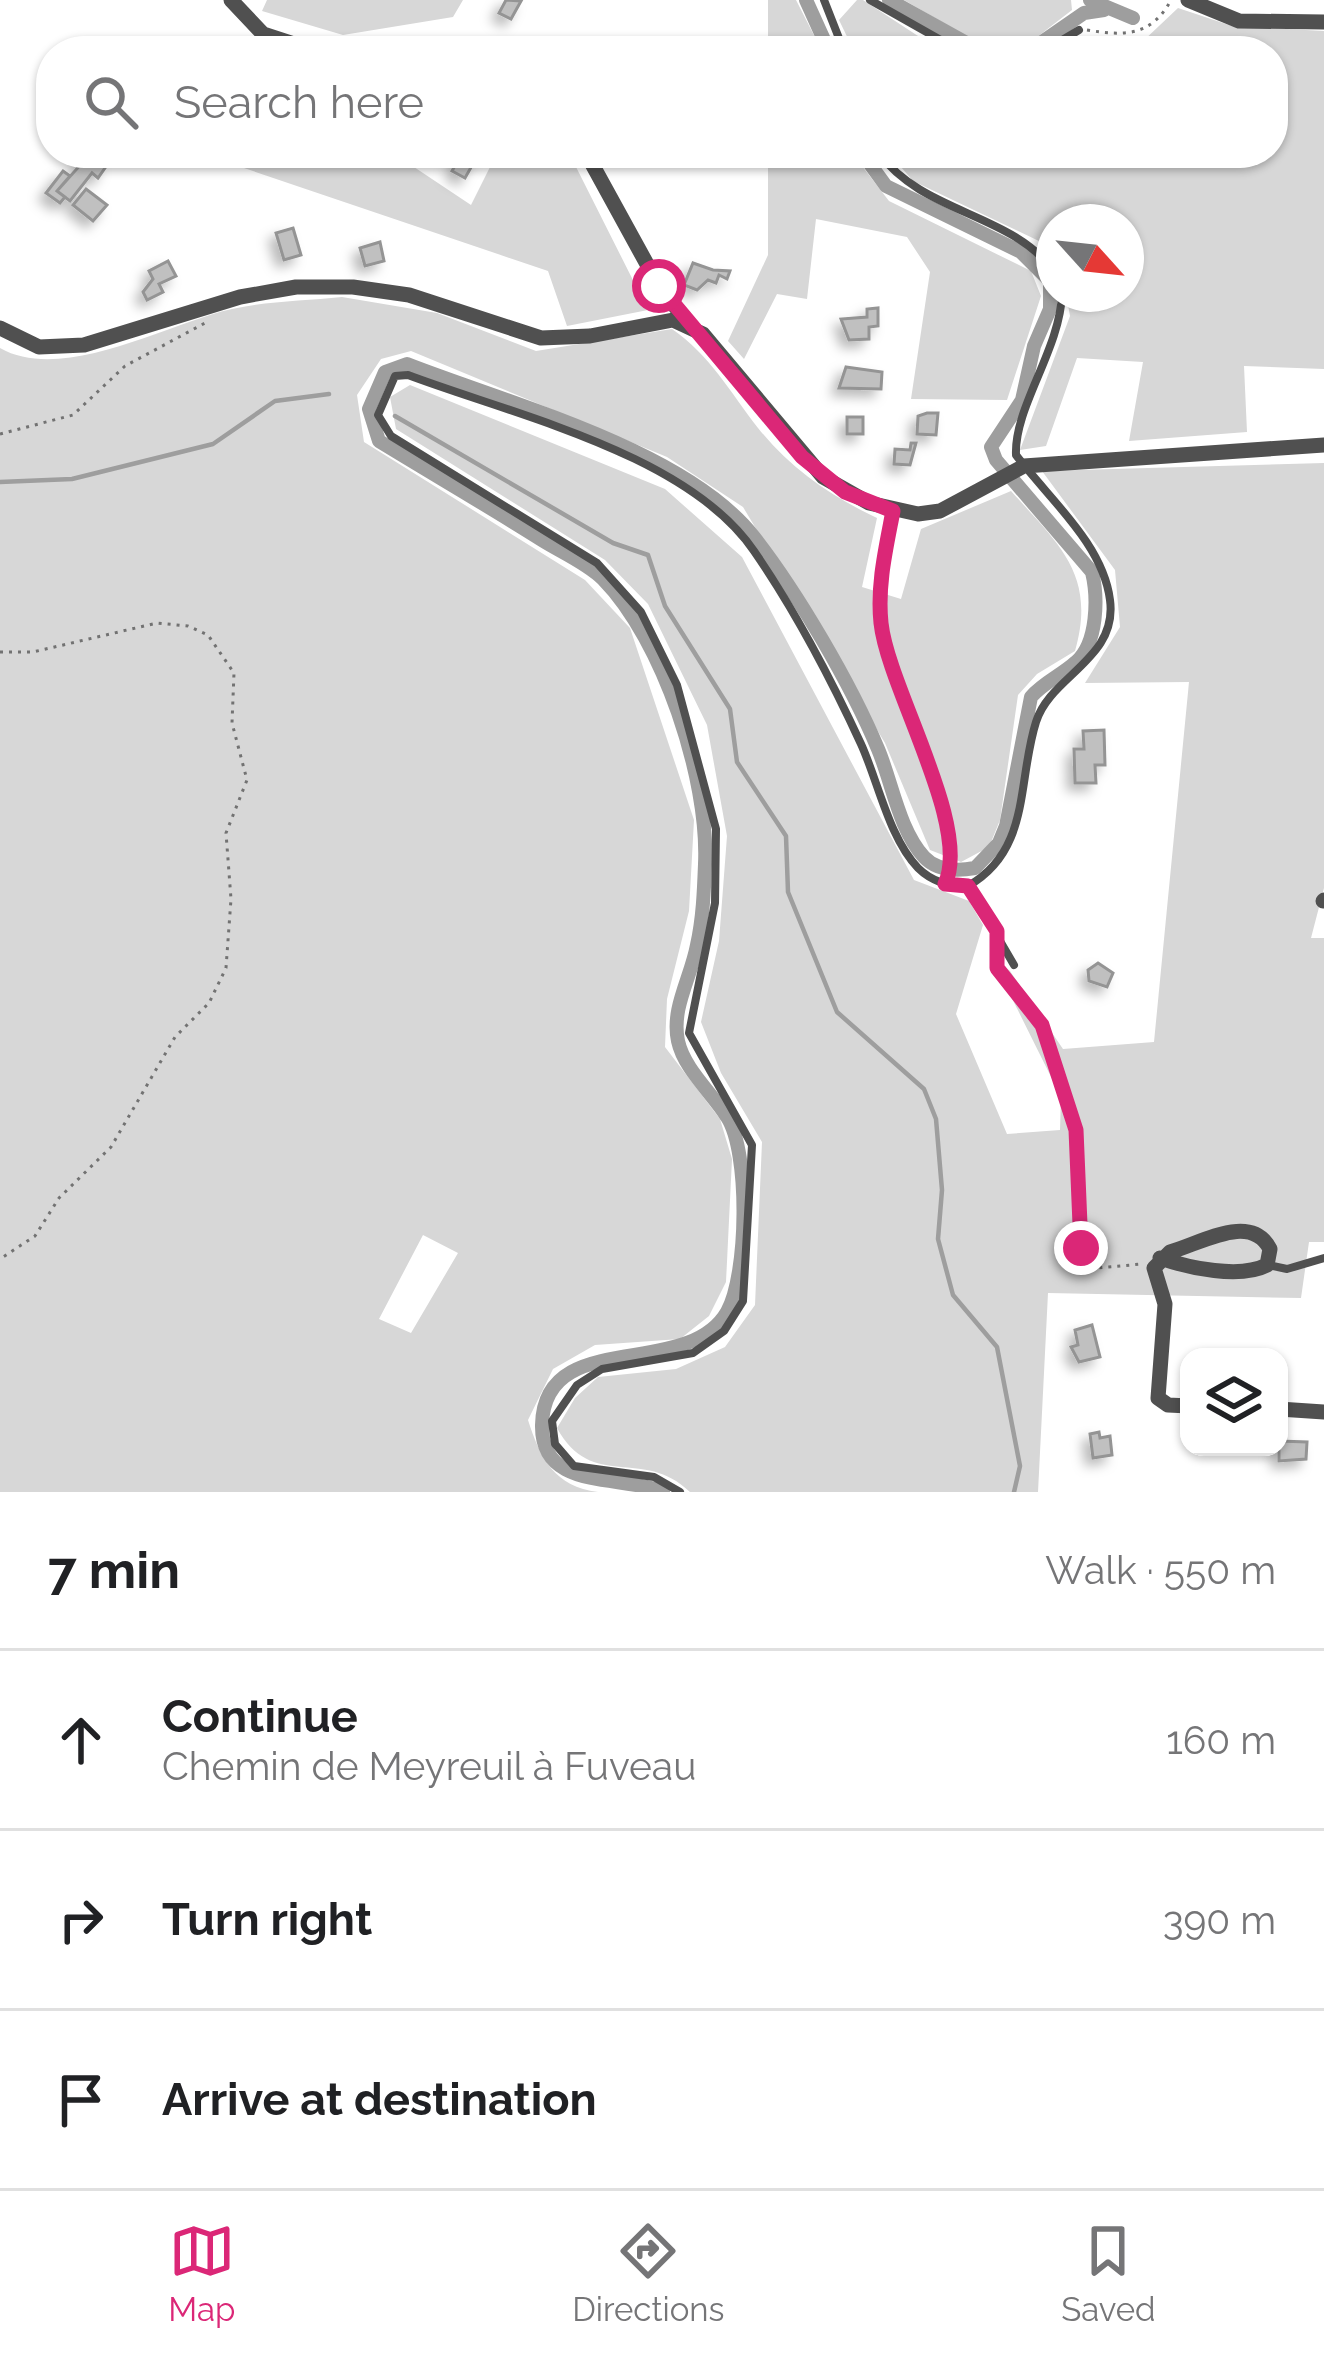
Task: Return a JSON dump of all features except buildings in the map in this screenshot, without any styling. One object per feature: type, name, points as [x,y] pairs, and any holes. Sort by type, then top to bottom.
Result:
[{"type":"street","points":[[231,0],[269,36]]},
{"type":"street","points":[[1188,0],[1239,21],[1324,22]]},
{"type":"street","points":[[594,168],[659,286],[688,324],[716,349],[823,477],[893,511],[940,512],[1024,466],[1324,445]]},
{"type":"street","points":[[0,328],[39,347],[84,345],[223,303],[296,287],[353,287],[427,300],[541,338],[590,336],[655,321],[688,324]]},
{"type":"street","points":[[1247,1228],[1268,1242],[1267,1265],[1256,1270],[1157,1263],[1247,1228]]},
{"type":"street","points":[[1157,1263],[1165,1304],[1158,1398],[1168,1406],[1180,1406]]},
{"type":"street","points":[[1288,1409],[1324,1412]]},
{"type":"lane","points":[[824,0],[838,36]]},
{"type":"lane","points":[[870,0],[934,36]]},
{"type":"lane","points":[[1068,36],[1078,30]]},
{"type":"lane","points":[[893,168],[914,191],[1025,243],[1036,254]]},
{"type":"lane","points":[[680,1492],[654,1477],[574,1466],[555,1444],[552,1421],[556,1409],[588,1375],[693,1353],[724,1331],[743,1301],[752,1145],[689,1033],[715,903],[716,830],[703,766],[677,685],[634,601],[597,563],[391,436],[378,415],[395,376],[408,375],[662,473],[725,517],[754,550],[806,642],[859,740],[917,867],[945,884],[968,886],[1007,852],[1019,818],[1036,721],[1044,706],[1095,656],[1112,606],[1102,563],[1016,455],[1018,429],[1039,383],[1061,312]]},
{"type":"lane","points":[[893,511],[880,580],[881,623],[889,660],[928,759],[951,867],[945,884]]},
{"type":"lane","points":[[968,886],[1014,965]]},
{"type":"lane","points":[[1267,1265],[1287,1269],[1324,1258]]},
{"type":"path","points":[[1078,30],[1138,34],[1162,17],[1171,0]]},
{"type":"path","points":[[0,434],[74,415],[125,366],[216,317],[223,303]]},
{"type":"path","points":[[0,652],[33,652],[157,623],[188,626],[208,634],[234,674],[232,722],[247,780],[226,833],[231,899],[226,968],[209,1003],[175,1037],[111,1147],[59,1198],[35,1236],[0,1258]]},
{"type":"path","points":[[997,931],[997,968],[1042,1025],[1076,1130],[1076,1204],[1083,1260],[1096,1268],[1157,1263]]},
{"type":"shaded area","points":[[267,0],[463,0],[453,17],[343,35],[262,11]]},
{"type":"shaded area","points":[[768,0],[796,0],[814,36],[768,36]]},
{"type":"shaded area","points":[[857,0],[863,0],[918,36],[847,36],[839,20]]},
{"type":"shaded area","points":[[904,0],[1071,0],[1072,10],[1038,36],[966,36]]},
{"type":"shaded area","points":[[1178,8],[1232,26],[1324,31],[1324,369],[1244,366],[1247,432],[1129,441],[1143,362],[1077,358],[1046,446],[1020,450],[1069,312],[1144,312],[1144,204],[1036,204],[1036,240],[913,181],[902,168],[1288,168],[1288,36],[1148,36]]},
{"type":"shaded area","points":[[244,168],[416,168],[471,205],[490,168],[577,168],[648,310],[567,326],[548,271]]},
{"type":"shaded area","points":[[768,168],[864,168],[889,201],[1031,271],[1036,284],[1036,311],[1007,400],[911,399],[930,272],[907,237],[816,219],[807,299],[777,294],[744,359],[728,341],[768,255]]},
{"type":"shaded area","points":[[342,297],[437,313],[536,351],[672,329],[709,362],[758,428],[798,469],[877,518],[862,587],[901,599],[921,529],[1011,491],[1058,545],[1077,581],[1081,601],[1075,651],[1037,674],[1018,695],[1000,820],[989,847],[961,862],[930,850],[885,743],[743,507],[667,457],[411,351],[381,359],[357,395],[364,442],[585,580],[630,628],[694,820],[689,911],[667,999],[665,1047],[720,1119],[732,1159],[726,1282],[709,1316],[680,1339],[595,1345],[553,1369],[528,1420],[533,1434],[560,1477],[598,1492],[0,1492],[0,348],[25,357],[84,355],[232,309]],"holes":[[[423,1235],[458,1253],[411,1333],[379,1319]]]},
{"type":"shaded area","points":[[410,385],[665,489],[742,557],[914,880],[969,901],[983,925],[956,1014],[1007,1134],[1060,1130],[1061,1097],[990,954],[1010,971],[1063,1049],[1154,1042],[1189,682],[1085,683],[1120,627],[1115,570],[1042,471],[1324,463],[1324,888],[1311,938],[1324,938],[1324,1242],[1309,1242],[1301,1298],[1048,1293],[1038,1492],[690,1492],[654,1472],[602,1464],[571,1447],[557,1428],[575,1398],[598,1377],[676,1369],[725,1347],[755,1305],[762,1142],[721,1073],[701,1022],[719,941],[727,836],[707,725],[648,604],[605,560],[396,429],[390,397]]},
{"type":"waterway","points":[[806,0],[822,36]]},
{"type":"waterway","points":[[889,0],[954,36]]},
{"type":"waterway","points":[[1090,0],[1133,18]]},
{"type":"waterway","points":[[1051,36],[1084,13],[1104,10]]},
{"type":"waterway","points":[[663,1492],[569,1471],[545,1446],[542,1425],[549,1395],[566,1375],[591,1364],[682,1345],[708,1333],[727,1312],[734,1294],[744,1214],[740,1157],[727,1117],[686,1061],[677,1029],[699,935],[704,884],[704,830],[690,753],[678,712],[645,637],[603,579],[379,441],[369,409],[385,372],[407,364],[593,433],[685,479],[724,506],[771,559],[838,668],[867,723],[915,846],[929,862],[941,867],[975,868],[999,843],[1006,826],[1031,697],[1083,654],[1094,619],[1092,572],[996,460],[991,447],[1022,400],[1034,346],[1050,309],[1050,281],[1021,252],[886,186],[873,168]]},
{"type":"waterway","points":[[0,482],[72,479],[213,444],[275,401],[329,394]]},
{"type":"waterway","points":[[395,416],[613,543],[648,555],[665,606],[730,709],[737,762],[786,836],[788,892],[837,1012],[924,1089],[936,1119],[942,1190],[938,1239],[953,1295],[997,1347],[1020,1466],[1014,1492]]},
{"type":"route","points":[[659,286],[802,457],[845,492],[893,511],[880,580],[881,623],[889,660],[928,759],[951,861],[945,884],[968,886],[977,898],[997,931],[997,968],[1042,1025],[1076,1130],[1081,1248]]}]
